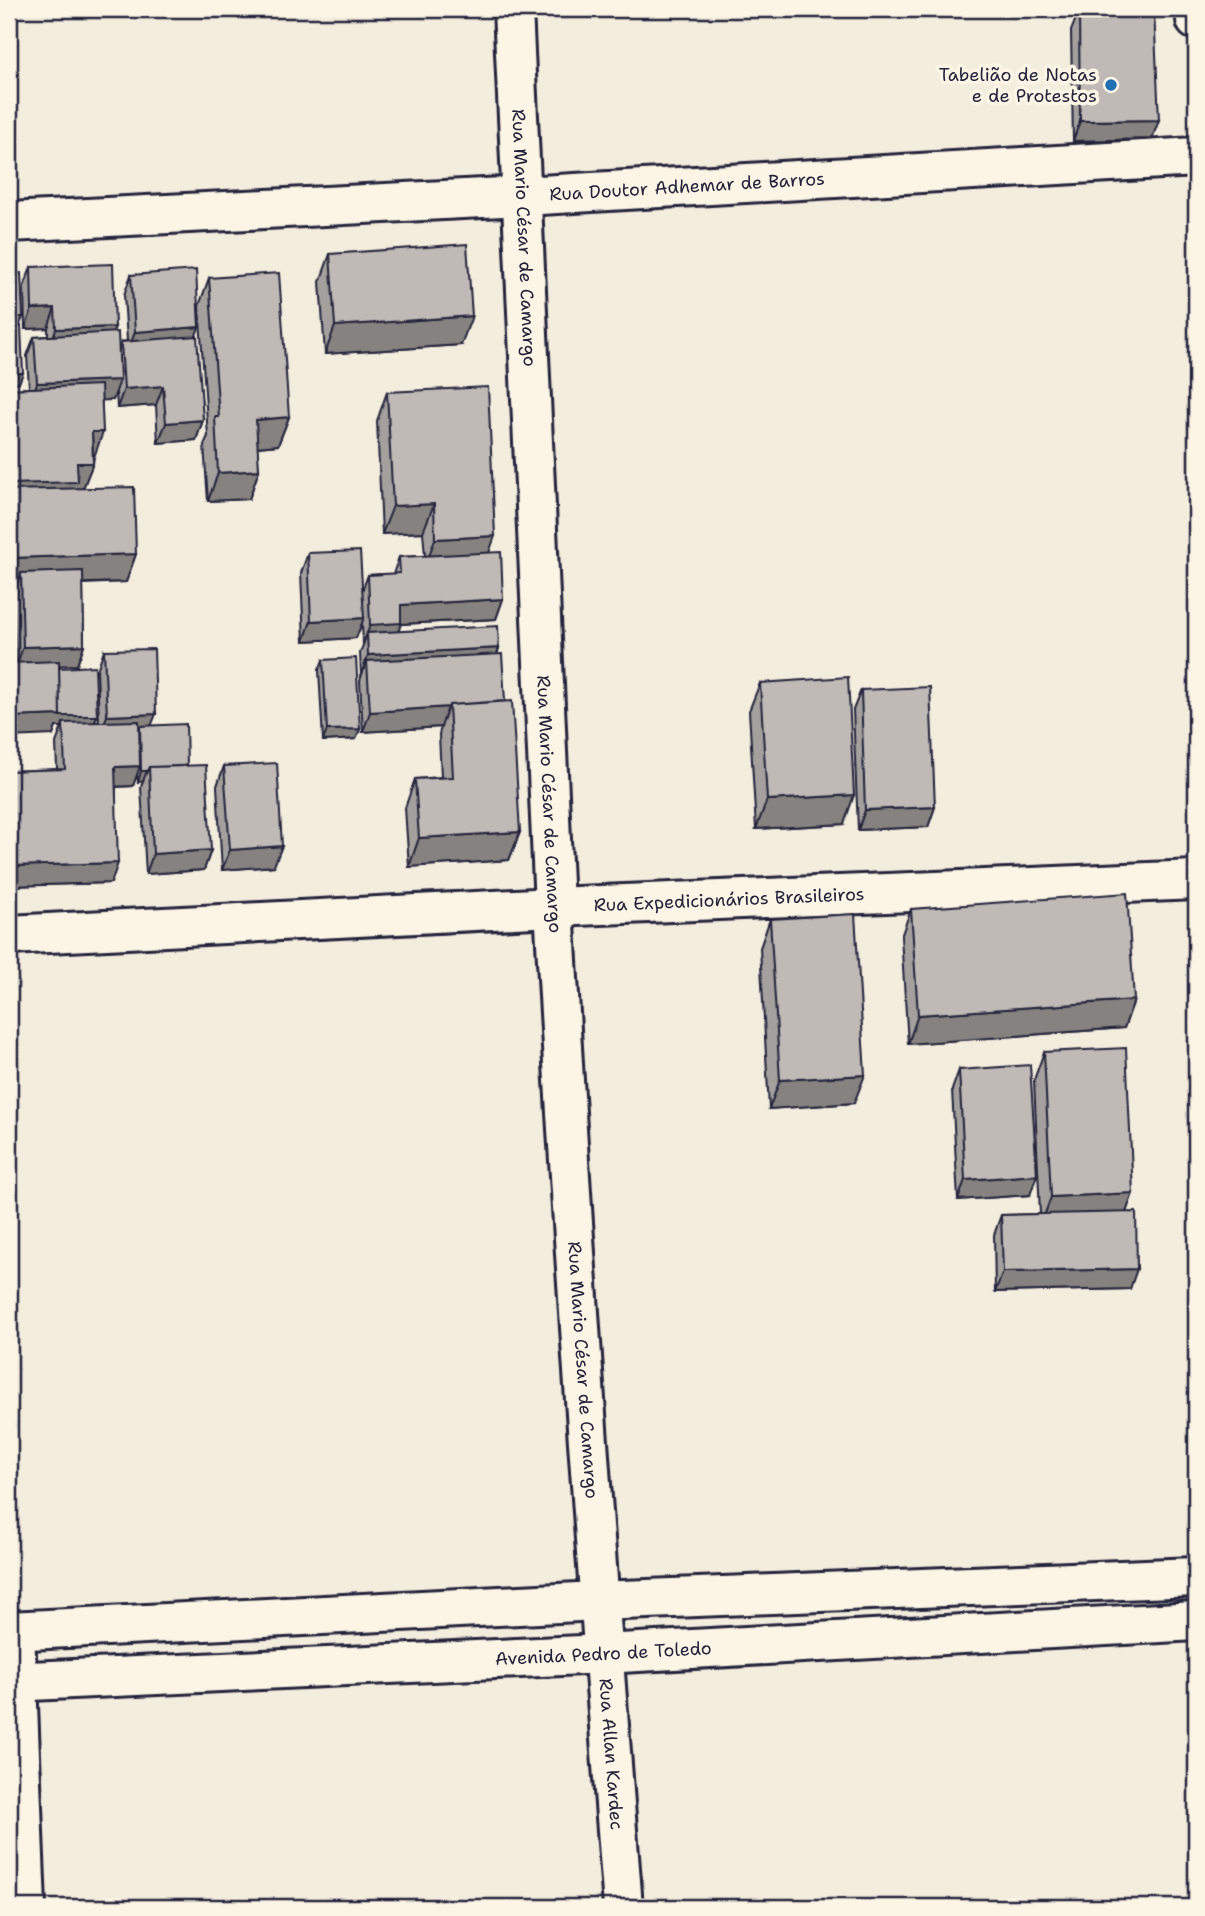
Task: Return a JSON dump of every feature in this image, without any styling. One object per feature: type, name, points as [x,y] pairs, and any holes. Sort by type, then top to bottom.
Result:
[{"type":"street","name":"Rua Mario César de Camargo","points":[[513,9],[554,907],[598,1601]]},
{"type":"street","points":[[1195,9],[1196,20]]},
{"type":"street","name":"Rua Doutor Adhemar de Barros","points":[[9,222],[523,196],[1196,157]]},
{"type":"street","name":"Rua Expedicionários Brasileiros","points":[[9,935],[554,907],[1196,880]]},
{"type":"street","points":[[26,1907],[12,1631],[598,1601],[1196,1577]]},
{"type":"street","name":"Rua Allan Kardec","points":[[598,1601],[623,1907]]},
{"type":"street","name":"Avenida Pedro de Toledo","points":[[13,1682],[603,1654],[1196,1621]]},
{"type":"building","name":"Tabelião de Notas e de Protestos","points":[[1154,9],[1159,120],[1080,121],[1079,11]]},
{"type":"building","points":[[467,244],[472,316],[335,326],[330,254]]},
{"type":"building","points":[[113,264],[115,327],[56,329],[55,308],[32,309],[31,267]]},
{"type":"building","points":[[196,270],[199,327],[135,332],[131,275]]},
{"type":"building","points":[[21,273],[23,317],[9,317],[9,274]]},
{"type":"building","points":[[279,273],[289,417],[256,420],[259,470],[218,473],[215,417],[219,417],[209,278]]},
{"type":"building","points":[[21,326],[23,373],[9,373],[9,327]]},
{"type":"building","points":[[118,332],[120,380],[37,383],[34,337]]},
{"type":"building","points":[[197,336],[203,420],[166,423],[163,386],[124,389],[121,342]]},
{"type":"building","points":[[101,385],[103,432],[92,432],[93,463],[77,463],[78,482],[9,484],[9,389]]},
{"type":"building","points":[[488,387],[495,536],[435,539],[434,504],[393,506],[387,392]]},
{"type":"building","points":[[134,487],[136,554],[9,558],[9,490]]},
{"type":"building","points":[[360,551],[364,618],[311,621],[308,553]]},
{"type":"building","points":[[501,552],[503,599],[401,605],[401,623],[370,625],[368,575],[400,573],[399,557]]},
{"type":"building","points":[[83,571],[84,645],[23,647],[21,573]]},
{"type":"building","points":[[498,626],[499,648],[368,655],[367,633]]},
{"type":"building","points":[[154,649],[156,714],[107,716],[104,650]]},
{"type":"building","points":[[502,654],[505,701],[370,712],[367,661]]},
{"type":"building","points":[[356,658],[360,729],[327,730],[323,660]]},
{"type":"building","points":[[59,661],[60,715],[9,717],[9,663]]},
{"type":"building","points":[[95,666],[97,716],[60,716],[59,668]]},
{"type":"building","points":[[848,677],[854,795],[767,800],[760,683]]},
{"type":"building","points":[[930,687],[935,807],[865,810],[861,690]]},
{"type":"building","points":[[512,701],[520,832],[419,838],[415,779],[453,777],[449,705]]},
{"type":"building","points":[[139,721],[140,766],[115,767],[118,863],[9,866],[9,771],[65,769],[63,723]]},
{"type":"building","points":[[186,724],[187,766],[149,767],[147,771],[141,771],[140,726]]},
{"type":"building","points":[[277,763],[282,846],[230,850],[224,766]]},
{"type":"building","points":[[206,765],[211,850],[153,854],[149,767]]},
{"type":"building","points":[[1127,893],[1134,1000],[918,1015],[911,909]]},
{"type":"building","points":[[855,914],[865,1075],[780,1080],[770,919]]},
{"type":"building","points":[[1126,1048],[1133,1193],[1051,1197],[1044,1052]]},
{"type":"building","points":[[1030,1065],[1037,1175],[965,1180],[959,1070]]},
{"type":"building","points":[[1136,1212],[1137,1269],[1003,1272],[1001,1215]]},
{"type":"place","name":"Tabelião de Notas e de Protestos","points":[[1111,85]]}]
